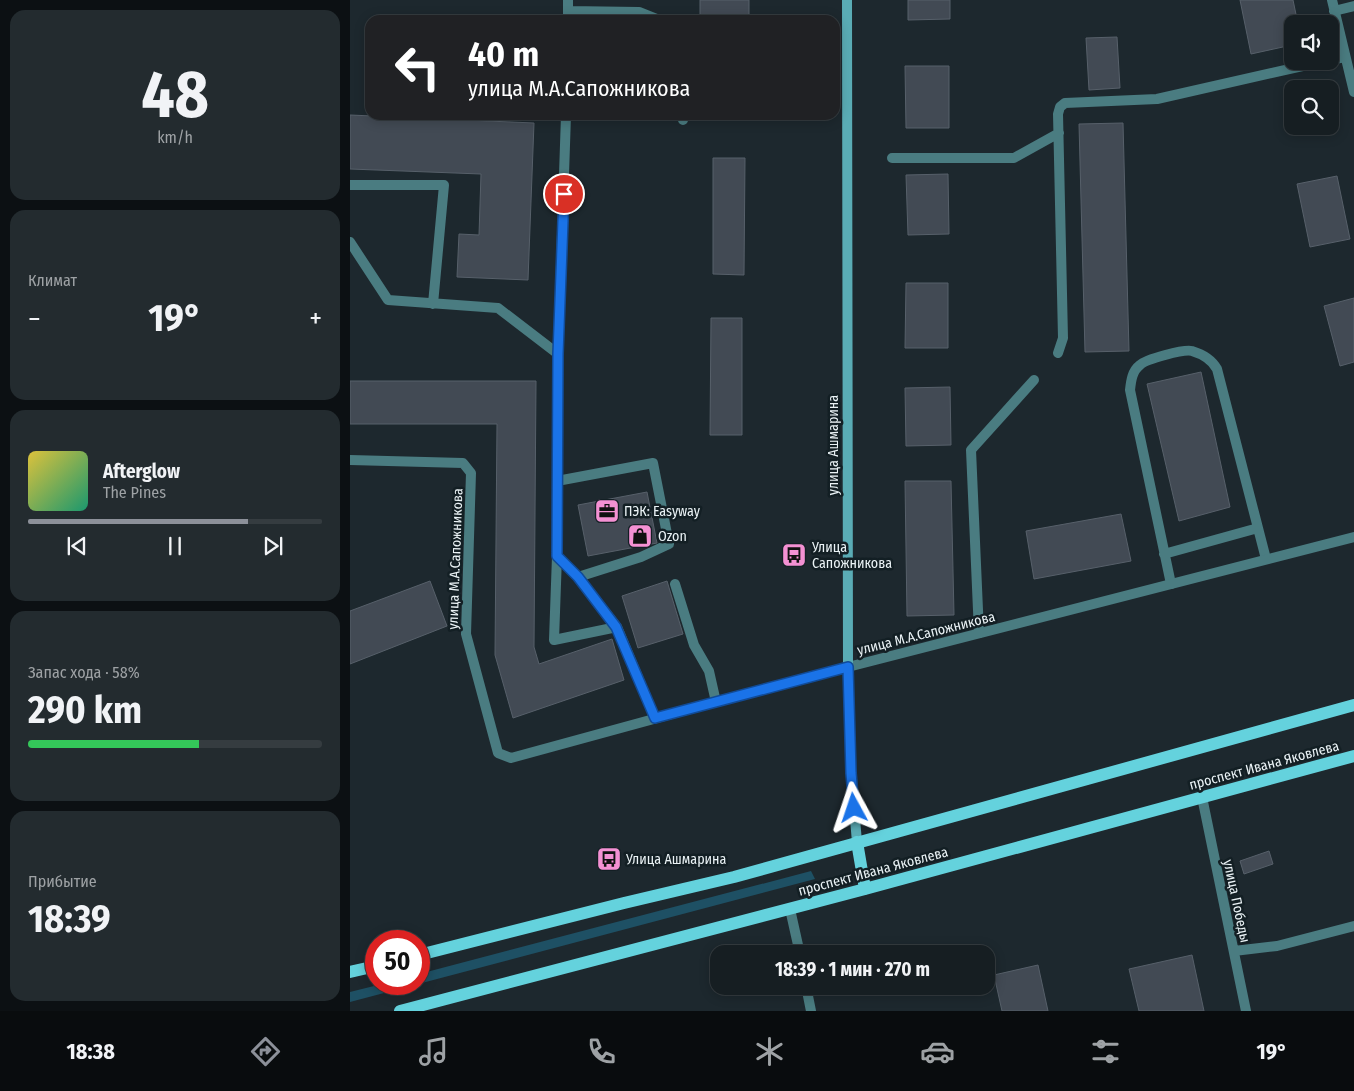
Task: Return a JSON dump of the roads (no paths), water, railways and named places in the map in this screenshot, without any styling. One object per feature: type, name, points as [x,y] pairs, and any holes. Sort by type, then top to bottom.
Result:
[{"type":"main road","name":"улица Ашмарина","points":[[847,0],[848,667],[851,773],[857,842],[865,889]]},
{"type":"main road","points":[[430,952],[734,877],[1354,705]]},
{"type":"main road","name":"проспект Ивана Яковлева","points":[[400,1011],[865,889],[1354,756]]},
{"type":"main road","points":[[350,972],[365,969]]},
{"type":"street","points":[[1332,0],[1354,92]]},
{"type":"street","points":[[1334,11],[1354,6]]},
{"type":"street","points":[[568,10],[639,12],[646,15]]},
{"type":"street","points":[[1339,58],[1345,57]]},
{"type":"street","points":[[1058,353],[1063,338],[1058,114],[1060,107],[1066,103],[1157,100],[1287,70]]},
{"type":"street","points":[[566,120],[558,354],[557,556],[554,640],[616,627]]},
{"type":"street","points":[[892,158],[1014,158],[1059,133]]},
{"type":"street","points":[[350,185],[444,185],[433,304]]},
{"type":"street","points":[[350,242],[388,300],[498,308],[558,354]]},
{"type":"street","points":[[1171,584],[1130,390],[1134,372],[1140,364],[1147,360],[1184,351],[1192,351],[1214,363],[1266,559]]},
{"type":"street","points":[[979,633],[971,450],[1034,380]]},
{"type":"street","name":"улица М.А.Сапожникова","points":[[350,460],[463,463],[472,474],[466,634],[498,753],[511,758],[848,667],[1354,537]]},
{"type":"street","points":[[558,481],[653,463],[669,544],[641,557],[578,577]]},
{"type":"street","points":[[1164,554],[1258,528]]},
{"type":"street","points":[[557,556],[578,577],[616,627],[655,718]]},
{"type":"street","points":[[675,584],[694,645],[709,671],[716,702]]},
{"type":"street","name":"улица Победы","points":[[1202,797],[1246,1011]]},
{"type":"street","points":[[790,909],[798,945]]},
{"type":"street","points":[[1234,951],[1277,946],[1354,926]]},
{"type":"street","points":[[808,995],[811,1011]]},
{"type":"place","name":"ПЭК: Easyway","points":[[607,511]]},
{"type":"place","name":"Ozon","points":[[640,536]]},
{"type":"place","name":"Улица Сапожникова","points":[[794,555]]},
{"type":"place","name":"Улица Ашмарина","points":[[609,859]]}]
